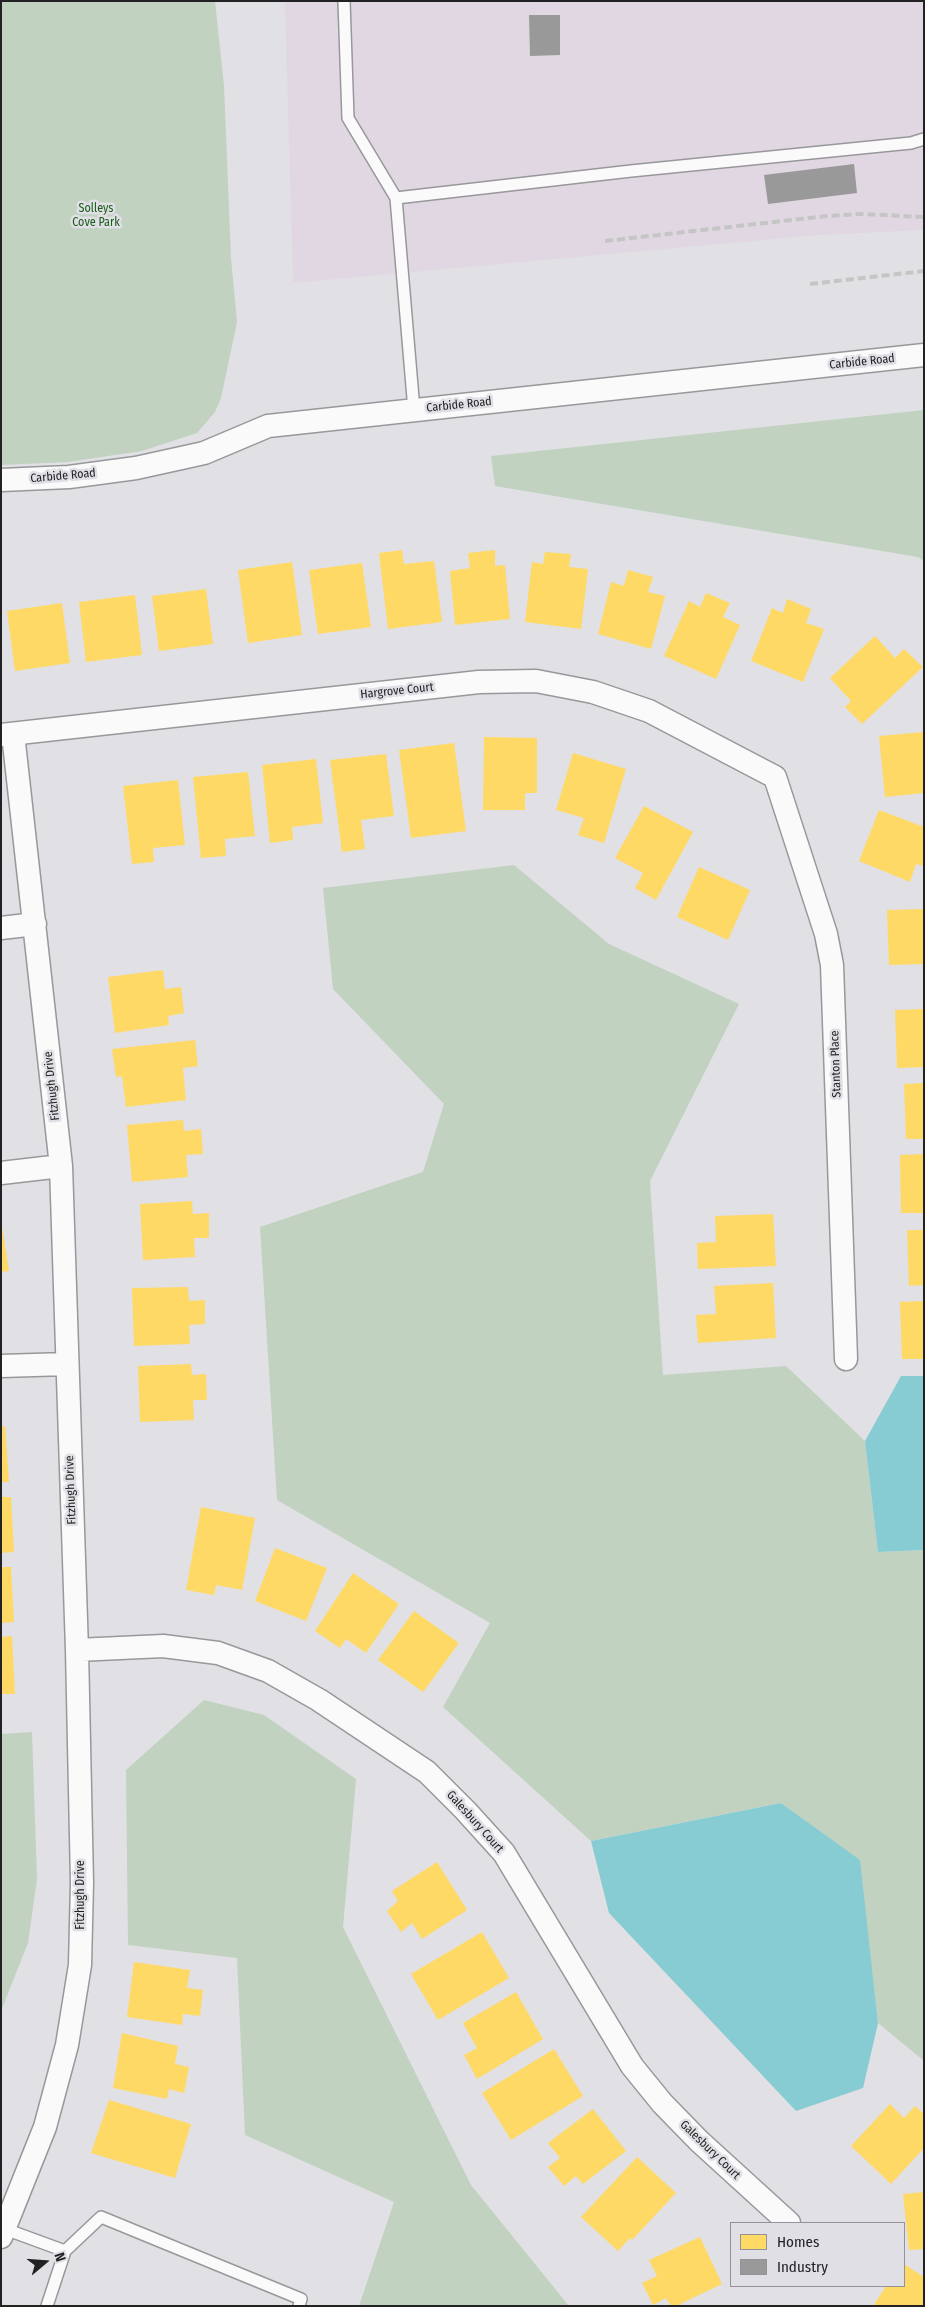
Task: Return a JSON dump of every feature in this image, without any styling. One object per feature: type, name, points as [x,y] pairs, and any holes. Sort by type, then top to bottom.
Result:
[{"type":"street","name":"Carbide Road","points":[[1,480],[69,477],[136,468],[204,453],[268,426],[924,355]]},
{"type":"street","name":"Hargrove Court","points":[[7,734],[479,682],[536,682],[593,692],[649,711],[775,777]]},
{"type":"street","name":"Fitzhugh Drive","points":[[2,2231],[45,2127],[67,2046],[80,1965],[82,1883],[77,1650],[61,1166],[35,924],[7,734]]},
{"type":"street","name":"Stanton Place","points":[[775,777],[826,934],[832,965],[846,1359]]},
{"type":"street","points":[[1,928],[35,924]]},
{"type":"street","points":[[1,1173],[61,1166]]},
{"type":"street","points":[[1,1366],[67,1364]]},
{"type":"street","name":"Galesbury Court","points":[[77,1650],[163,1646],[218,1653],[268,1671],[319,1700],[428,1772],[504,1853],[632,2066],[662,2102],[699,2141],[788,2222]]},
{"type":"lane","points":[[344,1],[348,118],[396,198],[414,410]]},
{"type":"lane","points":[[396,198],[631,171],[911,143],[924,139]]},
{"type":"lane","points":[[47,2306],[66,2251],[101,2217],[301,2299],[299,2306]]},
{"type":"lane","points":[[2,2231],[66,2251]]},
{"type":"shaded area","points":[[285,1],[924,1],[924,230],[819,235],[293,283]]},
{"type":"green space","name":"Solleys Cove Park","points":[[1,1],[215,1],[224,86],[231,258],[237,322],[221,398],[215,412],[197,433],[142,451],[68,462],[1,465]]},
{"type":"green space","points":[[924,410],[924,561],[918,557],[495,486],[491,456]]},
{"type":"green space","points":[[514,865],[609,944],[739,1004],[650,1181],[663,1375],[786,1366],[865,1441],[878,1552],[924,1550],[924,2061],[878,2023],[859,1860],[781,1803],[591,1841],[443,1707],[490,1623],[277,1500],[260,1227],[423,1172],[444,1104],[333,989],[323,888]]},
{"type":"green space","points":[[204,1700],[264,1715],[356,1779],[343,1927],[471,2185],[569,2306],[359,2306],[394,2202],[245,2135],[237,1958],[128,1945],[126,1770]]},
{"type":"green space","points":[[32,1732],[37,1879],[28,1943],[1,2011],[1,1734]]},
{"type":"water","points":[[901,1376],[924,1376],[924,1550],[878,1552],[865,1441]]},
{"type":"water","points":[[781,1803],[860,1860],[878,2023],[863,2088],[796,2111],[609,1913],[591,1841]]},
{"type":"building: Homes","points":[[402,550],[404,564],[434,561],[442,622],[388,629],[379,553]]},
{"type":"building: Homes","points":[[495,550],[495,566],[505,565],[510,619],[455,625],[450,571],[470,568],[468,553]]},
{"type":"building: Homes","points":[[545,552],[571,554],[569,567],[588,569],[581,629],[525,622],[532,562],[543,564]]},
{"type":"building: Homes","points":[[292,562],[302,635],[248,643],[238,570]]},
{"type":"building: Homes","points":[[362,563],[371,627],[318,634],[309,570]]},
{"type":"building: Homes","points":[[628,570],[653,577],[648,592],[665,596],[651,649],[598,634],[611,582],[624,586]]},
{"type":"building: Homes","points":[[206,589],[213,644],[159,651],[152,596]]},
{"type":"building: Homes","points":[[706,593],[730,603],[723,617],[740,625],[716,679],[664,656],[689,601],[700,607]]},
{"type":"building: Homes","points":[[135,595],[142,655],[86,662],[79,602]]},
{"type":"building: Homes","points":[[787,599],[811,609],[806,623],[824,629],[803,682],[751,661],[772,608],[783,613]]},
{"type":"building: Homes","points":[[62,603],[70,663],[15,671],[7,611]]},
{"type":"building: Homes","points":[[875,636],[895,658],[904,649],[923,667],[862,724],[845,707],[851,701],[830,678]]},
{"type":"building: Homes","points":[[924,732],[924,793],[885,797],[879,736]]},
{"type":"building: Homes","points":[[484,737],[537,738],[537,793],[525,793],[525,810],[483,810]]},
{"type":"building: Homes","points":[[454,743],[466,831],[411,838],[399,750]]},
{"type":"building: Homes","points":[[573,753],[626,769],[604,843],[578,835],[584,818],[556,810]]},
{"type":"building: Homes","points":[[386,754],[394,816],[361,820],[365,849],[342,852],[330,760]]},
{"type":"building: Homes","points":[[316,759],[323,823],[292,827],[293,840],[270,843],[262,765]]},
{"type":"building: Homes","points":[[248,772],[255,836],[225,839],[226,856],[201,858],[193,777]]},
{"type":"building: Homes","points":[[178,780],[185,845],[153,848],[154,862],[132,864],[123,786]]},
{"type":"building: Homes","points":[[644,806],[693,832],[656,900],[635,888],[643,873],[615,858]]},
{"type":"building: Homes","points":[[879,810],[924,827],[924,866],[916,864],[910,882],[859,861]]},
{"type":"building: Homes","points":[[699,867],[750,890],[728,940],[677,917]]},
{"type":"building: Homes","points":[[924,909],[924,964],[889,965],[887,910]]},
{"type":"building: Homes","points":[[163,970],[165,989],[181,987],[184,1013],[168,1016],[169,1025],[115,1033],[108,977]]},
{"type":"building: Homes","points":[[924,1009],[924,1067],[897,1068],[895,1010]]},
{"type":"building: Homes","points":[[195,1040],[198,1066],[183,1068],[186,1100],[126,1107],[122,1076],[116,1077],[112,1049]]},
{"type":"building: Homes","points":[[924,1083],[924,1139],[906,1139],[904,1084]]},
{"type":"building: Homes","points":[[183,1120],[184,1131],[201,1129],[203,1154],[186,1155],[188,1177],[132,1182],[127,1125]]},
{"type":"building: Homes","points":[[924,1154],[924,1213],[901,1213],[900,1155]]},
{"type":"building: Homes","points":[[192,1201],[193,1214],[209,1213],[209,1238],[194,1238],[195,1257],[143,1260],[140,1204]]},
{"type":"building: Homes","points":[[773,1214],[776,1266],[698,1269],[697,1243],[716,1242],[715,1216]]},
{"type":"building: Homes","points":[[1,1220],[9,1271],[1,1272]]},
{"type":"building: Homes","points":[[907,1230],[924,1230],[924,1285],[909,1286]]},
{"type":"building: Homes","points":[[773,1283],[776,1338],[698,1343],[696,1315],[716,1314],[714,1286]]},
{"type":"building: Homes","points":[[188,1287],[189,1301],[205,1300],[205,1324],[189,1325],[190,1344],[134,1346],[132,1288]]},
{"type":"building: Homes","points":[[924,1301],[924,1359],[902,1359],[900,1302]]},
{"type":"building: Homes","points":[[191,1364],[192,1375],[206,1374],[207,1400],[193,1400],[194,1420],[140,1422],[138,1366]]},
{"type":"building: Homes","points":[[1,1426],[5,1426],[9,1482],[1,1482]]},
{"type":"building: Homes","points":[[1,1497],[11,1497],[14,1552],[1,1553]]},
{"type":"building: Homes","points":[[201,1507],[255,1518],[242,1590],[216,1585],[214,1595],[186,1590]]},
{"type":"building: Homes","points":[[275,1548],[327,1568],[306,1621],[255,1601]]},
{"type":"building: Homes","points":[[1,1567],[11,1567],[14,1622],[1,1623]]},
{"type":"building: Homes","points":[[353,1573],[399,1604],[366,1653],[346,1639],[340,1648],[315,1631]]},
{"type":"building: Homes","points":[[414,1611],[459,1643],[423,1692],[378,1660]]},
{"type":"building: Homes","points":[[12,1636],[15,1694],[1,1694],[1,1637]]},
{"type":"building: Homes","points":[[437,1862],[467,1910],[422,1939],[412,1923],[401,1932],[387,1911],[398,1901],[392,1891]]},
{"type":"building: Homes","points":[[482,1932],[509,1978],[438,2020],[411,1974]]},
{"type":"building: Homes","points":[[134,1962],[190,1970],[187,1988],[203,1990],[200,2016],[183,2014],[182,2025],[127,2017]]},
{"type":"building: Homes","points":[[516,1992],[543,2039],[477,2079],[464,2055],[477,2048],[463,2023]]},
{"type":"building: Homes","points":[[122,2033],[178,2046],[175,2064],[189,2067],[184,2093],[169,2089],[167,2099],[113,2088]]},
{"type":"building: Homes","points":[[554,2049],[583,2096],[511,2140],[482,2093]]},
{"type":"building: Homes","points":[[109,2100],[191,2124],[175,2178],[91,2153]]},
{"type":"building: Homes","points":[[890,2104],[904,2118],[915,2106],[924,2114],[924,2148],[891,2184],[851,2146]]},
{"type":"building: Homes","points":[[593,2109],[626,2151],[583,2184],[576,2176],[564,2186],[548,2167],[560,2158],[548,2143]]},
{"type":"building: Homes","points":[[637,2157],[676,2193],[632,2240],[630,2238],[618,2251],[581,2217]]},
{"type":"building: Homes","points":[[924,2192],[924,2249],[909,2250],[903,2194]]},
{"type":"building: Homes","points":[[700,2237],[722,2284],[676,2306],[671,2306],[666,2298],[653,2305],[642,2283],[657,2276],[649,2260]]},
{"type":"building: Homes","points":[[905,2265],[924,2277],[924,2306],[873,2306],[885,2287],[905,2287]]},
{"type":"building: Industry","points":[[529,15],[560,15],[560,55],[530,56]]},
{"type":"building: Industry","points":[[854,164],[857,193],[768,204],[764,175]]},
{"type":"railway","points":[[605,241],[827,216],[862,214],[924,217]]},
{"type":"railway","points":[[810,284],[924,271]]}]
